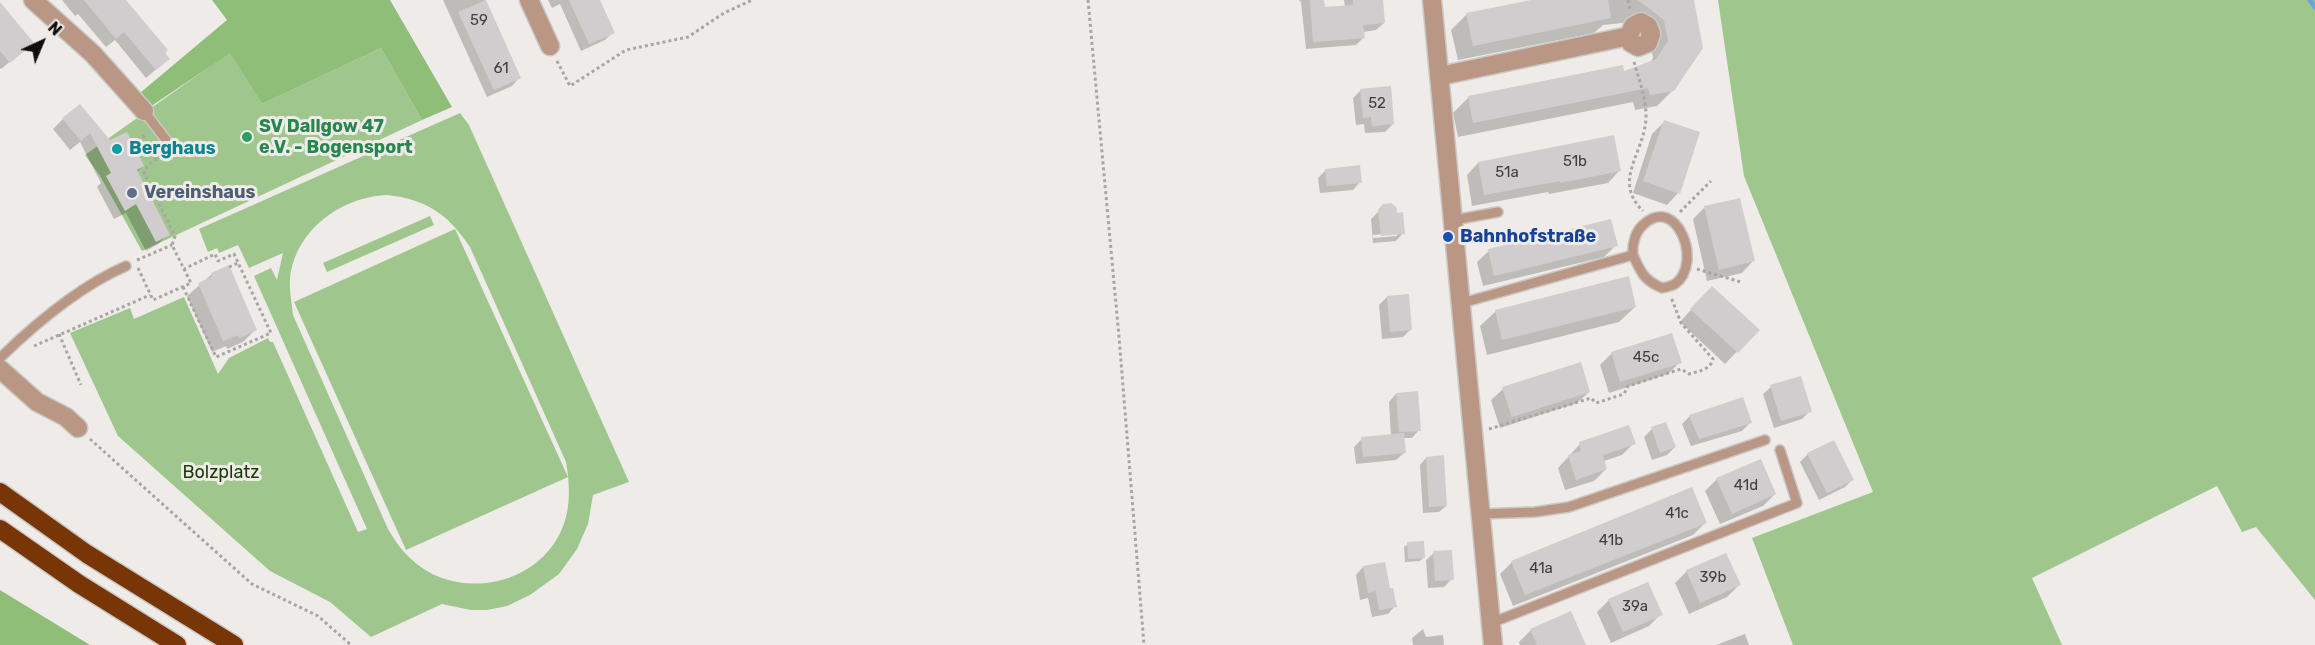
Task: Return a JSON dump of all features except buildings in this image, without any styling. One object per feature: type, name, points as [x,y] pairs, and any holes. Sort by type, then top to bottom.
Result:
[{"type":"highway","points":[[0,492],[87,554],[234,645]]},
{"type":"highway","points":[[0,529],[79,584],[177,645]]},
{"type":"street","points":[[33,0],[93,54],[144,111]]},
{"type":"street","points":[[529,0],[550,46]]},
{"type":"street","points":[[1432,0],[1493,645]]},
{"type":"street","points":[[1440,76],[1634,41]]},
{"type":"street","points":[[0,369],[37,402],[66,417],[78,428]]},
{"type":"lane","points":[[144,111],[173,149]]},
{"type":"lane","points":[[1454,220],[1498,212]]},
{"type":"lane","points":[[1654,217],[1671,219],[1682,232],[1688,259],[1686,270],[1675,284],[1662,288],[1648,282],[1639,270],[1633,255],[1633,246],[1639,228],[1654,217]]},
{"type":"lane","points":[[1462,303],[1633,255]]},
{"type":"lane","points":[[0,358],[21,337],[79,293],[126,266]]},
{"type":"lane","points":[[1481,514],[1535,512],[1569,507],[1765,440]]},
{"type":"lane","points":[[1491,622],[1797,503],[1780,450]]},
{"type":"path","points":[[550,46],[570,86],[626,51],[687,37],[723,13],[752,0]]},
{"type":"path","points":[[1088,0],[1144,645]]},
{"type":"path","points":[[1634,41],[1633,59],[1645,98],[1646,118],[1644,134],[1633,162],[1628,187],[1634,203],[1654,217],[1683,212],[1711,181]]},
{"type":"path","points":[[132,142],[143,136],[159,158]]},
{"type":"path","points":[[144,173],[148,165],[173,149]]},
{"type":"path","points":[[141,168],[175,236],[172,245],[191,284],[153,300],[135,261],[172,245]]},
{"type":"path","points":[[142,182],[147,179]]},
{"type":"path","points":[[183,286],[216,357],[271,333],[234,254],[218,261],[215,254],[184,269]]},
{"type":"path","points":[[229,267],[238,263]]},
{"type":"path","points":[[1687,266],[1741,282]]},
{"type":"path","points":[[1473,434],[1591,398],[1596,403],[1624,394],[1628,386],[1681,369],[1689,374],[1708,368],[1713,359],[1681,323],[1667,287]]},
{"type":"path","points":[[21,337],[34,346],[150,295]]},
{"type":"path","points":[[59,334],[81,385]]},
{"type":"path","points":[[78,428],[252,584],[318,616],[351,645]]},
{"type":"green space","points":[[212,0],[390,0],[452,107],[422,120],[381,48],[262,104],[230,53],[144,111],[134,98],[227,20]]},
{"type":"green space","points":[[1718,0],[2315,0],[2315,600],[2256,527],[2242,532],[2217,486],[2032,578],[2062,645],[1793,645],[1752,538],[1873,492],[1744,176]]},
{"type":"green space","name":"SV Dallgow 47 e.V. - Bogensport","points":[[381,48],[422,120],[142,251],[100,176],[85,155],[230,52],[262,104]]},
{"type":"green space","name":"Bolzplatz","points":[[460,113],[469,125],[629,482],[593,495],[588,524],[577,549],[559,574],[530,595],[507,606],[487,610],[471,610],[442,604],[371,637],[330,602],[270,571],[118,436],[70,333],[130,308],[134,319],[184,297],[218,374],[229,358],[268,338],[270,342],[273,342],[358,532],[367,529],[254,276],[271,268],[277,280],[283,253],[249,268],[238,245],[219,253],[217,248],[208,252],[199,229]],"holes":[[[387,195],[401,197],[435,210],[462,235],[470,247],[566,462],[569,483],[568,504],[560,533],[542,558],[506,579],[486,583],[465,583],[445,579],[426,571],[401,548],[388,529],[293,315],[290,279],[294,261],[311,231],[323,219],[353,202]]]},
{"type":"green space","points":[[430,216],[434,225],[327,272],[323,263]]},
{"type":"green space","points":[[455,229],[568,477],[406,550],[294,302]]},
{"type":"green space","points":[[0,590],[90,645],[0,645]]},
{"type":"waterway","points":[[2310,0],[2315,7]]},
{"type":"place","name":"SV Dallgow 47 e.V. - Bogensport","points":[[247,137]]},
{"type":"place","name":"Berghaus","points":[[117,149]]},
{"type":"place","name":"Vereinshaus","points":[[132,193]]},
{"type":"place","name":"Bahnhofstraße","points":[[1448,237]]}]
